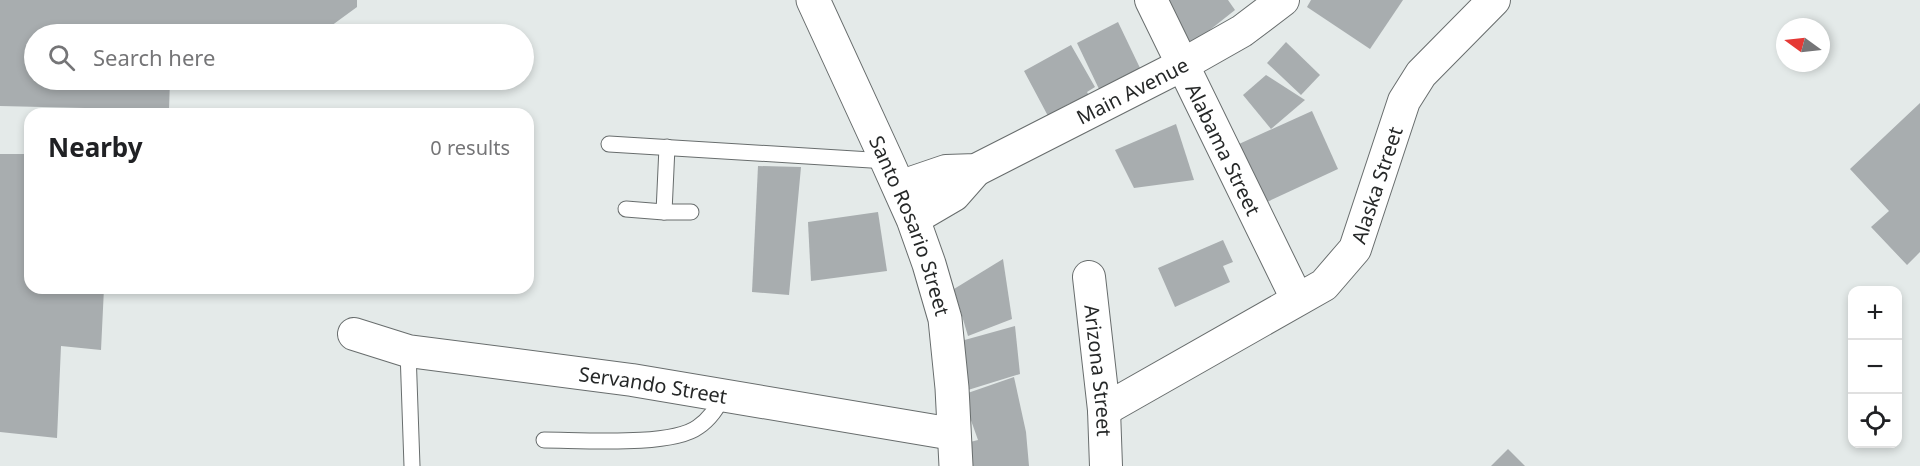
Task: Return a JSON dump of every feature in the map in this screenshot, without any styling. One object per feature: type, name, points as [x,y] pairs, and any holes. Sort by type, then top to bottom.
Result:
[{"type":"street","name":"Santo Rosario Street","points":[[813,0],[913,219],[929,264],[945,319],[952,388],[956,466]]},
{"type":"street","name":"Alabama Street","points":[[1151,0],[1297,299]]},
{"type":"street","name":"Main Avenue","points":[[913,219],[954,195],[976,170],[1242,32],[1283,0]]},
{"type":"street","name":"Alaska Street","points":[[1104,410],[1324,285],[1354,249],[1404,101],[1422,74],[1494,0]]},
{"type":"street","name":"Main Avenue","points":[[893,174],[976,170]]},
{"type":"street","name":"Arizona Street","points":[[1089,277],[1104,410],[1106,466]]},
{"type":"street","name":"Servando Street","points":[[354,334],[408,351],[632,380],[953,434]]},
{"type":"lane","points":[[609,144],[667,147],[893,174]]},
{"type":"lane","points":[[664,213],[667,147]]},
{"type":"lane","points":[[626,209],[664,213],[691,212]]},
{"type":"lane","points":[[408,351],[412,466]]},
{"type":"lane","points":[[544,440],[648,441],[674,437],[697,429],[714,412],[724,395]]},
{"type":"building","points":[[0,0],[357,0],[357,7],[334,24],[24,24],[24,90],[170,90],[169,108],[0,106]]},
{"type":"building","points":[[1160,0],[1228,0],[1235,10],[1187,48]]},
{"type":"building","points":[[1311,0],[1403,0],[1370,49],[1307,7]]},
{"type":"building","points":[[1118,22],[1140,68],[1099,89],[1077,43]]},
{"type":"building","points":[[1286,42],[1320,75],[1301,95],[1267,63]]},
{"type":"building","points":[[1071,45],[1095,87],[1087,92],[1091,99],[1078,107],[1070,103],[1048,116],[1024,71]]},
{"type":"building","points":[[1266,75],[1305,100],[1271,129],[1243,95]]},
{"type":"building","points":[[1920,103],[1920,252],[1907,265],[1871,227],[1889,211],[1850,169]]},
{"type":"building","points":[[1312,111],[1338,169],[1254,208],[1228,149]]},
{"type":"building","points":[[1176,124],[1194,180],[1134,188],[1115,150]]},
{"type":"building","points":[[0,154],[24,154],[24,294],[104,294],[101,350],[61,346],[57,438],[0,432]]},
{"type":"building","points":[[758,166],[801,167],[789,295],[752,292]]},
{"type":"building","points":[[878,212],[887,271],[811,281],[808,222]]},
{"type":"building","points":[[1223,240],[1233,262],[1223,266],[1230,282],[1175,307],[1158,268]]},
{"type":"building","points":[[1003,259],[1012,319],[968,336],[954,289]]},
{"type":"building","points":[[1015,326],[1020,374],[968,390],[961,341]]},
{"type":"building","points":[[1014,377],[1026,432],[1029,466],[972,466],[970,442],[978,440],[962,395]]},
{"type":"building","points":[[1508,449],[1525,466],[1491,466]]}]
